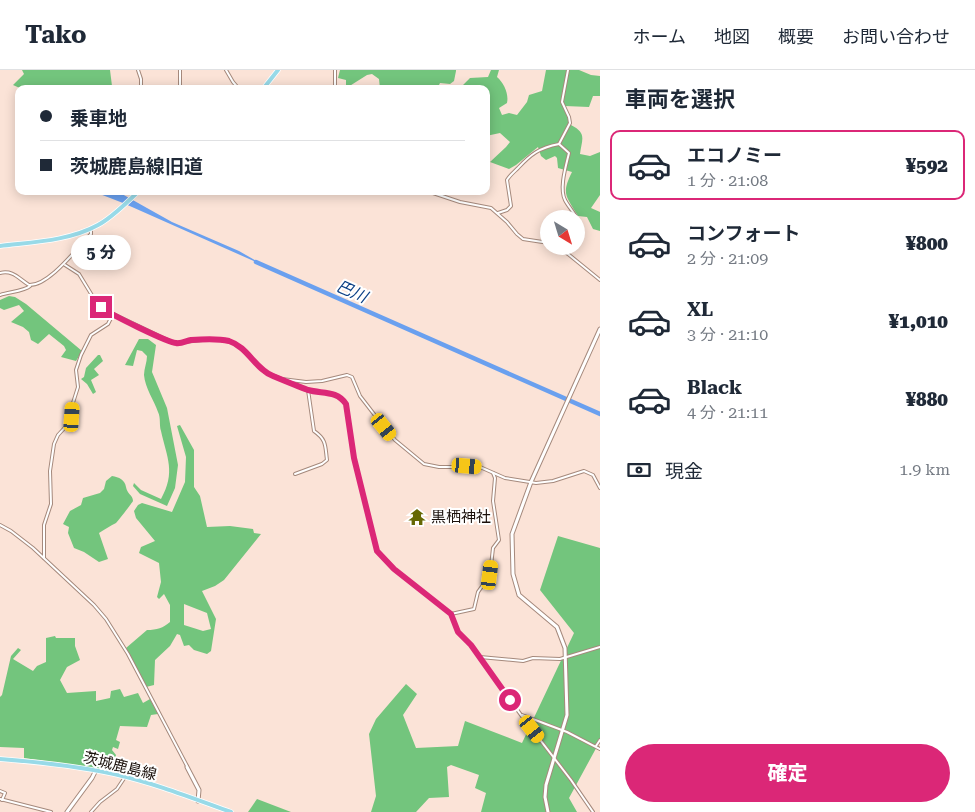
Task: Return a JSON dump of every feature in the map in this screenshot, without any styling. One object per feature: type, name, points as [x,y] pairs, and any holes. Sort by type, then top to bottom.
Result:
[{"type":"main road","points":[[266,85],[278,70]]},
{"type":"main road","points":[[0,246],[59,238],[91,229],[107,220],[135,195]]},
{"type":"main road","name":"茨城鹿島線","points":[[0,759],[51,763],[96,770],[125,777],[231,812]]},
{"type":"street","points":[[138,70],[141,85]]},
{"type":"street","points":[[180,70],[180,85]]},
{"type":"street","points":[[226,70],[235,85]]},
{"type":"street","points":[[334,70],[335,85]]},
{"type":"street","points":[[498,213],[507,210],[511,206],[508,180],[512,174],[530,155],[546,147],[559,144],[570,123],[562,102],[568,70]]},
{"type":"street","points":[[559,144],[569,153],[564,174],[563,190],[564,199],[571,210]]},
{"type":"street","points":[[439,195],[460,202],[483,206],[498,213],[523,239],[540,241]]},
{"type":"street","points":[[0,296],[26,289],[65,264],[90,234],[91,229]]},
{"type":"street","points":[[569,255],[600,280]]},
{"type":"street","points":[[65,264],[78,272],[97,303],[103,309],[113,314],[176,343],[212,339],[230,341],[241,348],[265,372],[308,390],[328,392],[343,398],[346,404],[354,458],[377,551],[394,569],[451,614],[458,632],[479,657],[593,812]]},
{"type":"street","points":[[0,273],[8,271],[30,286]]},
{"type":"street","points":[[44,558],[44,525],[51,504],[50,471],[54,444],[58,435],[70,422],[72,406],[78,387],[76,370],[80,355],[91,335],[108,324],[113,314]]},
{"type":"street","points":[[548,812],[545,797],[546,786],[568,707],[566,658],[563,640],[557,628],[519,596],[514,583],[512,534],[531,482],[600,329]]},
{"type":"street","points":[[282,379],[306,382],[322,381],[350,375],[354,378],[360,396],[395,440],[420,462],[430,466],[480,467],[512,479],[536,483],[553,482],[584,471],[593,475],[600,488]]},
{"type":"street","points":[[295,474],[322,464],[327,460],[325,441],[322,436],[314,431],[308,390]]},
{"type":"street","points":[[451,614],[474,609],[478,592],[490,575],[493,548],[499,540],[492,497],[495,478],[493,473]]},
{"type":"street","points":[[0,525],[23,540],[44,558],[94,605],[109,623],[128,654],[187,767],[199,792],[198,801]]},
{"type":"street","points":[[479,657],[523,661],[533,658],[560,659],[600,647]]},
{"type":"street","points":[[521,715],[563,730],[600,748]]},
{"type":"street","points":[[596,746],[600,740]]},
{"type":"street","points":[[67,812],[96,770]]},
{"type":"street","points":[[92,812],[100,802],[117,789],[125,777]]},
{"type":"street","points":[[0,791],[5,793],[1,800],[51,812]]},
{"type":"green space","points":[[22,70],[110,70],[112,85],[13,85],[24,74]]},
{"type":"green space","points":[[340,70],[456,70],[454,81],[450,84],[440,83],[439,85],[380,85],[379,79],[372,74],[351,85],[346,85],[346,80],[338,78]]},
{"type":"green space","points":[[491,70],[499,70],[497,77],[507,92],[507,103],[499,108],[502,115],[509,113],[517,115],[527,102],[529,95],[542,91],[546,70],[579,70],[591,75],[600,76],[600,96],[593,96],[589,107],[565,106],[571,125],[579,131],[582,137],[580,154],[590,156],[600,152],[600,195],[591,208],[600,212],[600,231],[593,229],[587,217],[585,217],[585,210],[574,210],[570,204],[566,190],[572,172],[558,168],[555,156],[546,160],[541,156],[538,147],[509,169],[490,162],[510,142],[500,133],[490,135],[490,85],[463,85],[470,78],[488,77]]},
{"type":"green space","points":[[9,296],[15,297],[26,304],[82,351],[76,361],[61,357],[66,350],[64,346],[49,334],[38,344],[31,340],[29,332],[23,327],[11,322],[24,311],[19,305],[4,310],[0,308],[0,300]]},
{"type":"green space","points":[[139,339],[148,339],[156,345],[152,372],[167,408],[178,465],[175,488],[167,506],[140,494],[133,486],[134,483],[141,490],[161,499],[166,489],[169,473],[168,457],[160,429],[159,414],[145,380],[144,373],[147,356],[142,351],[137,350],[133,366],[125,365]]},
{"type":"green space","points":[[100,355],[103,361],[94,369],[99,375],[91,380],[96,392],[93,394],[87,384],[81,379],[84,377],[86,368]]},
{"type":"green space","points":[[180,425],[194,450],[194,487],[200,496],[207,527],[230,526],[253,529],[254,533],[261,534],[224,580],[202,591],[216,619],[211,651],[207,654],[194,650],[189,645],[184,646],[180,635],[177,634],[170,646],[155,660],[154,685],[146,687],[126,648],[147,630],[160,628],[170,622],[170,605],[164,594],[159,599],[157,597],[161,582],[159,563],[139,553],[141,547],[155,541],[136,518],[134,511],[142,503],[172,512],[185,482],[186,457],[177,426]],"holes":[[[184,604],[207,613],[211,629],[203,631],[184,625]]]},
{"type":"green space","points":[[112,476],[123,481],[133,501],[116,523],[99,533],[108,559],[99,562],[74,548],[68,533],[69,527],[63,524],[70,511],[81,505],[83,498],[100,493],[104,489],[106,481]]},
{"type":"green space","points":[[558,536],[600,548],[600,741],[569,798],[577,812],[481,812],[486,793],[475,788],[479,775],[451,765],[447,767],[449,797],[429,798],[416,812],[371,812],[376,796],[369,734],[376,719],[406,684],[417,694],[403,715],[416,748],[458,746],[465,721],[522,743],[574,633],[540,590]]},
{"type":"green space","points":[[55,636],[56,638],[75,638],[75,646],[80,660],[67,667],[60,680],[67,693],[96,691],[96,701],[110,698],[111,691],[120,689],[124,697],[138,693],[143,703],[150,699],[158,714],[151,715],[147,727],[120,726],[116,740],[120,742],[118,749],[113,747],[112,750],[116,755],[112,771],[24,758],[24,748],[0,747],[0,697],[11,656],[18,648],[21,650],[13,659],[33,671],[37,666],[46,662],[46,638]]},
{"type":"green space","points":[[257,799],[291,812],[248,812]]},
{"type":"water","points":[[102,195],[124,195],[172,222],[239,251],[265,266]]},
{"type":"waterway","name":"巴川","points":[[256,262],[600,414]]},
{"type":"place","name":"黒栖神社","points":[[417,517]]},
{"type":"route","points":[[101,307],[106,312],[176,343],[212,339],[230,341],[241,348],[268,374],[308,390],[328,392],[343,398],[346,404],[354,458],[377,551],[394,569],[451,614],[458,632],[471,645],[510,700]]}]
